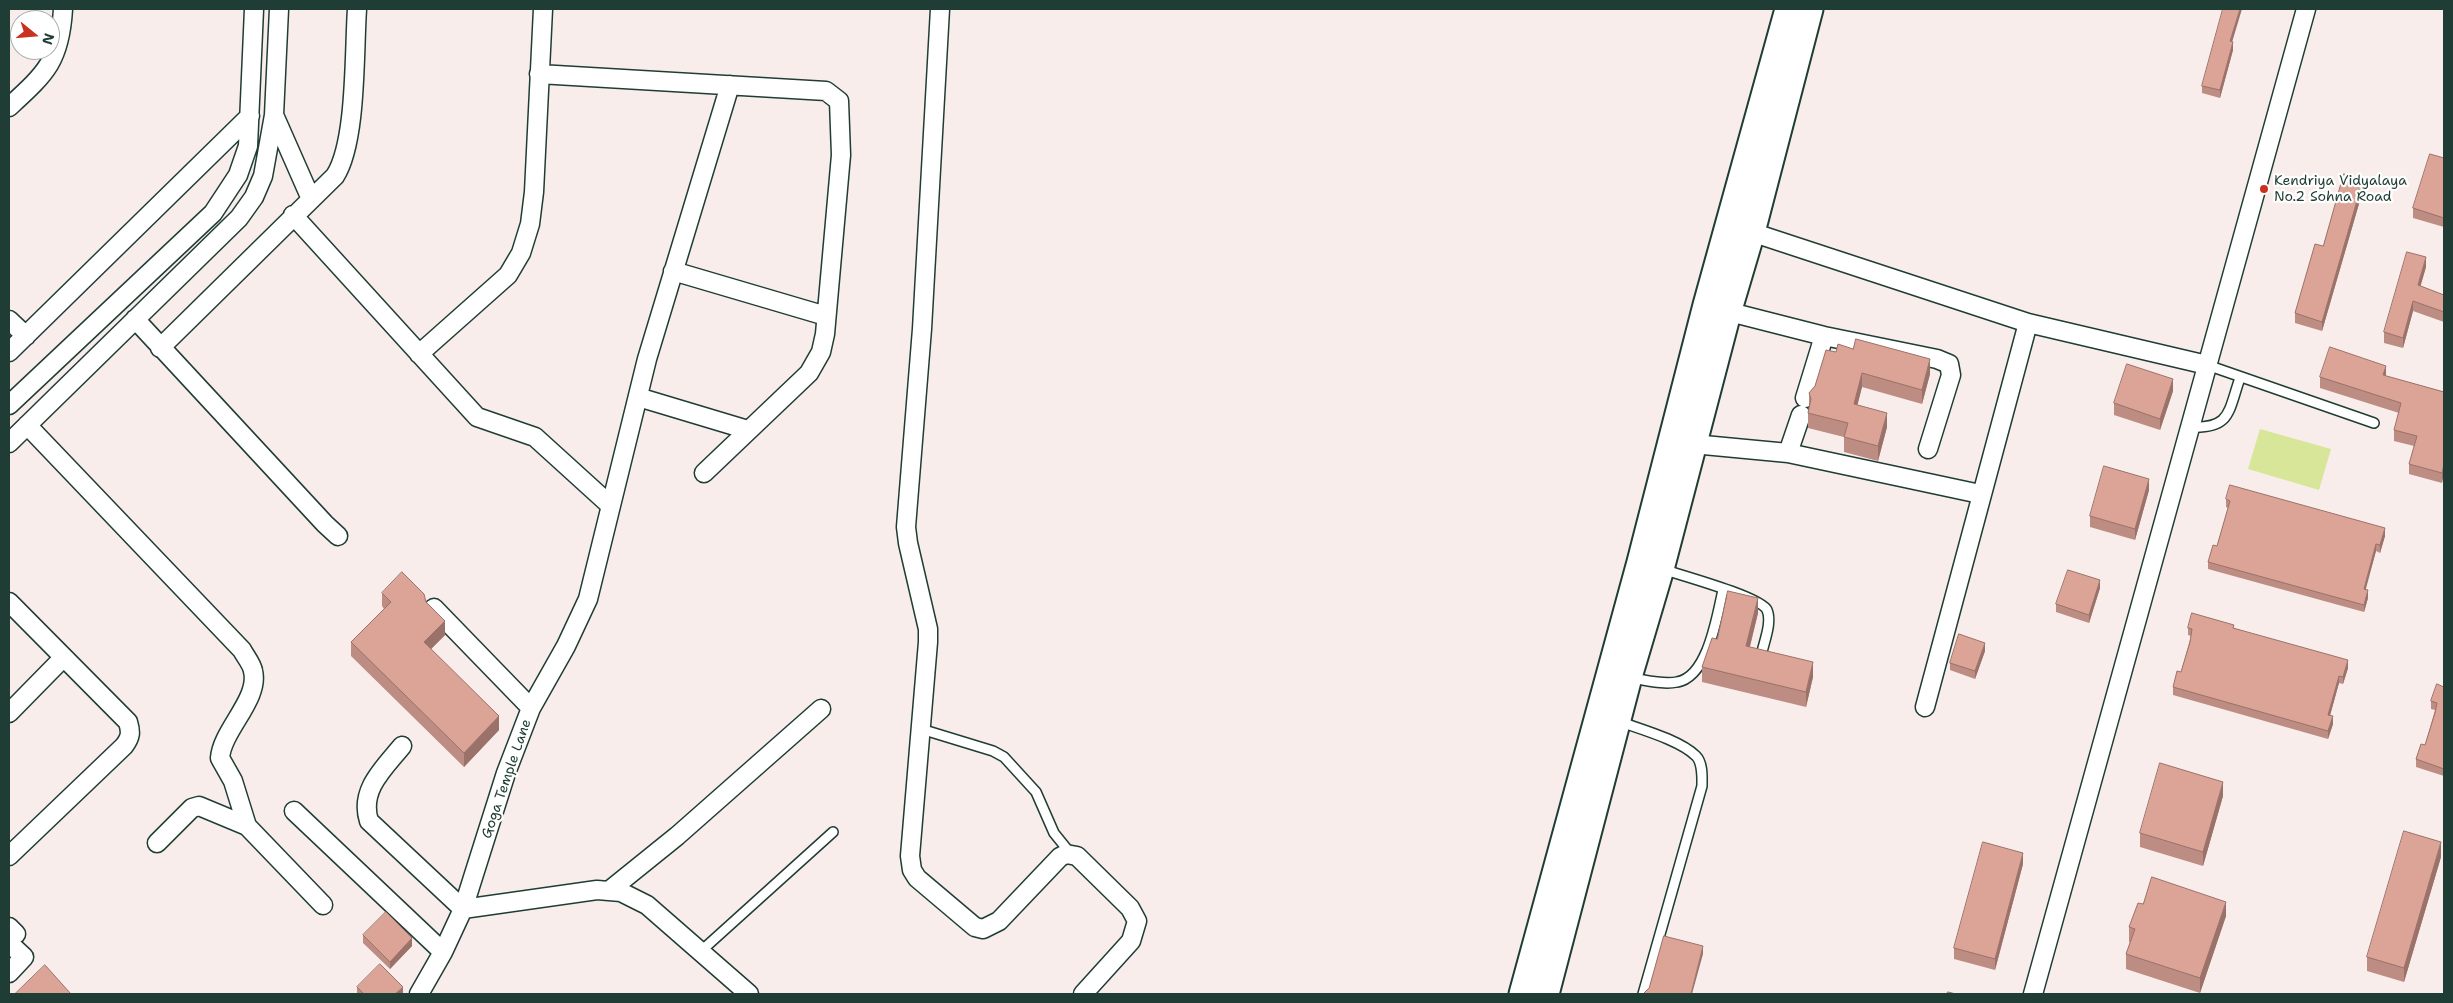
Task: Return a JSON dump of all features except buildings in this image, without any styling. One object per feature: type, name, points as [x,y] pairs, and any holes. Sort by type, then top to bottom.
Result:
[{"type":"street","points":[[9,107],[42,76],[52,63],[62,27],[63,9]]},
{"type":"street","points":[[9,406],[212,213],[238,175],[248,146],[254,9]]},
{"type":"street","points":[[9,443],[239,218],[254,197],[263,176],[274,115],[279,9]]},
{"type":"street","points":[[160,348],[293,215],[335,176],[342,164],[349,135],[357,9]]},
{"type":"street","points":[[419,354],[508,275],[521,253],[530,224],[534,192],[543,9]]},
{"type":"street","points":[[940,9],[922,329],[906,527],[928,629],[910,856],[912,870],[922,884],[975,926],[983,929],[991,927],[999,921],[1060,857],[1071,854],[1084,862],[1130,908],[1137,921],[1131,940],[1083,994]]},
{"type":"street","points":[[1741,229],[1788,9]]},
{"type":"street","points":[[1522,994],[1650,565],[1717,309],[1810,9]]},
{"type":"street","points":[[2033,994],[2306,9]]},
{"type":"street","points":[[539,74],[826,91],[839,101],[841,155],[821,352],[809,373],[704,473]]},
{"type":"street","name":"Goga Temple Lane","points":[[419,994],[443,952],[463,909],[506,774],[532,708],[566,646],[588,599],[638,397],[730,85]]},
{"type":"street","points":[[274,115],[311,199]]},
{"type":"street","points":[[9,352],[250,116]]},
{"type":"street","points":[[293,215],[477,417],[535,437],[611,506]]},
{"type":"street","points":[[1741,229],[2028,323],[2207,365]]},
{"type":"street","points":[[674,271],[826,316]]},
{"type":"street","points":[[1717,309],[1824,336],[1937,359],[1949,364],[1951,375],[1928,449]]},
{"type":"street","points":[[1546,994],[1629,677],[1650,565],[1693,444],[1717,309]]},
{"type":"street","points":[[9,320],[26,336]]},
{"type":"street","points":[[135,320],[338,536]]},
{"type":"street","points":[[1925,707],[1980,494],[2028,323]]},
{"type":"street","points":[[1788,452],[1824,336]]},
{"type":"street","points":[[638,397],[748,430]]},
{"type":"street","points":[[27,425],[220,626],[242,650],[253,670],[252,690],[223,747],[220,758],[233,781],[247,826]]},
{"type":"street","points":[[1693,444],[1788,452],[1980,494]]},
{"type":"street","points":[[9,602],[128,722],[131,731],[129,739],[9,856]]},
{"type":"street","points":[[434,608],[532,708]]},
{"type":"street","points":[[9,713],[63,658]]},
{"type":"street","points":[[610,890],[677,836],[821,708]]},
{"type":"street","points":[[402,746],[373,781],[365,808],[369,821],[463,909],[597,890],[621,892],[647,905],[749,994]]},
{"type":"street","points":[[156,843],[192,808],[199,806],[247,826],[324,905]]},
{"type":"street","points":[[294,811],[443,952]]},
{"type":"street","points":[[9,973],[24,957],[11,934]]},
{"type":"lane","points":[[2207,365],[2374,423]]},
{"type":"lane","points":[[2190,427],[2209,428],[2218,424],[2226,416],[2240,378]]},
{"type":"lane","points":[[1650,565],[1749,597],[1763,604],[1769,621],[1762,652]]},
{"type":"lane","points":[[1629,677],[1678,682],[1692,676],[1700,665],[1710,640],[1723,590]]},
{"type":"lane","points":[[1618,721],[1680,746],[1697,757],[1702,770],[1702,786],[1643,994]]},
{"type":"lane","points":[[921,728],[985,748],[1004,758],[1036,792],[1054,833],[1071,854]]},
{"type":"lane","points":[[700,952],[833,832]]},
{"type":"green space","points":[[2260,429],[2331,449],[2319,490],[2248,469]]},
{"type":"place","name":"Kendriya Vidyalaya No.2 Sohna Road","points":[[2264,189]]}]
